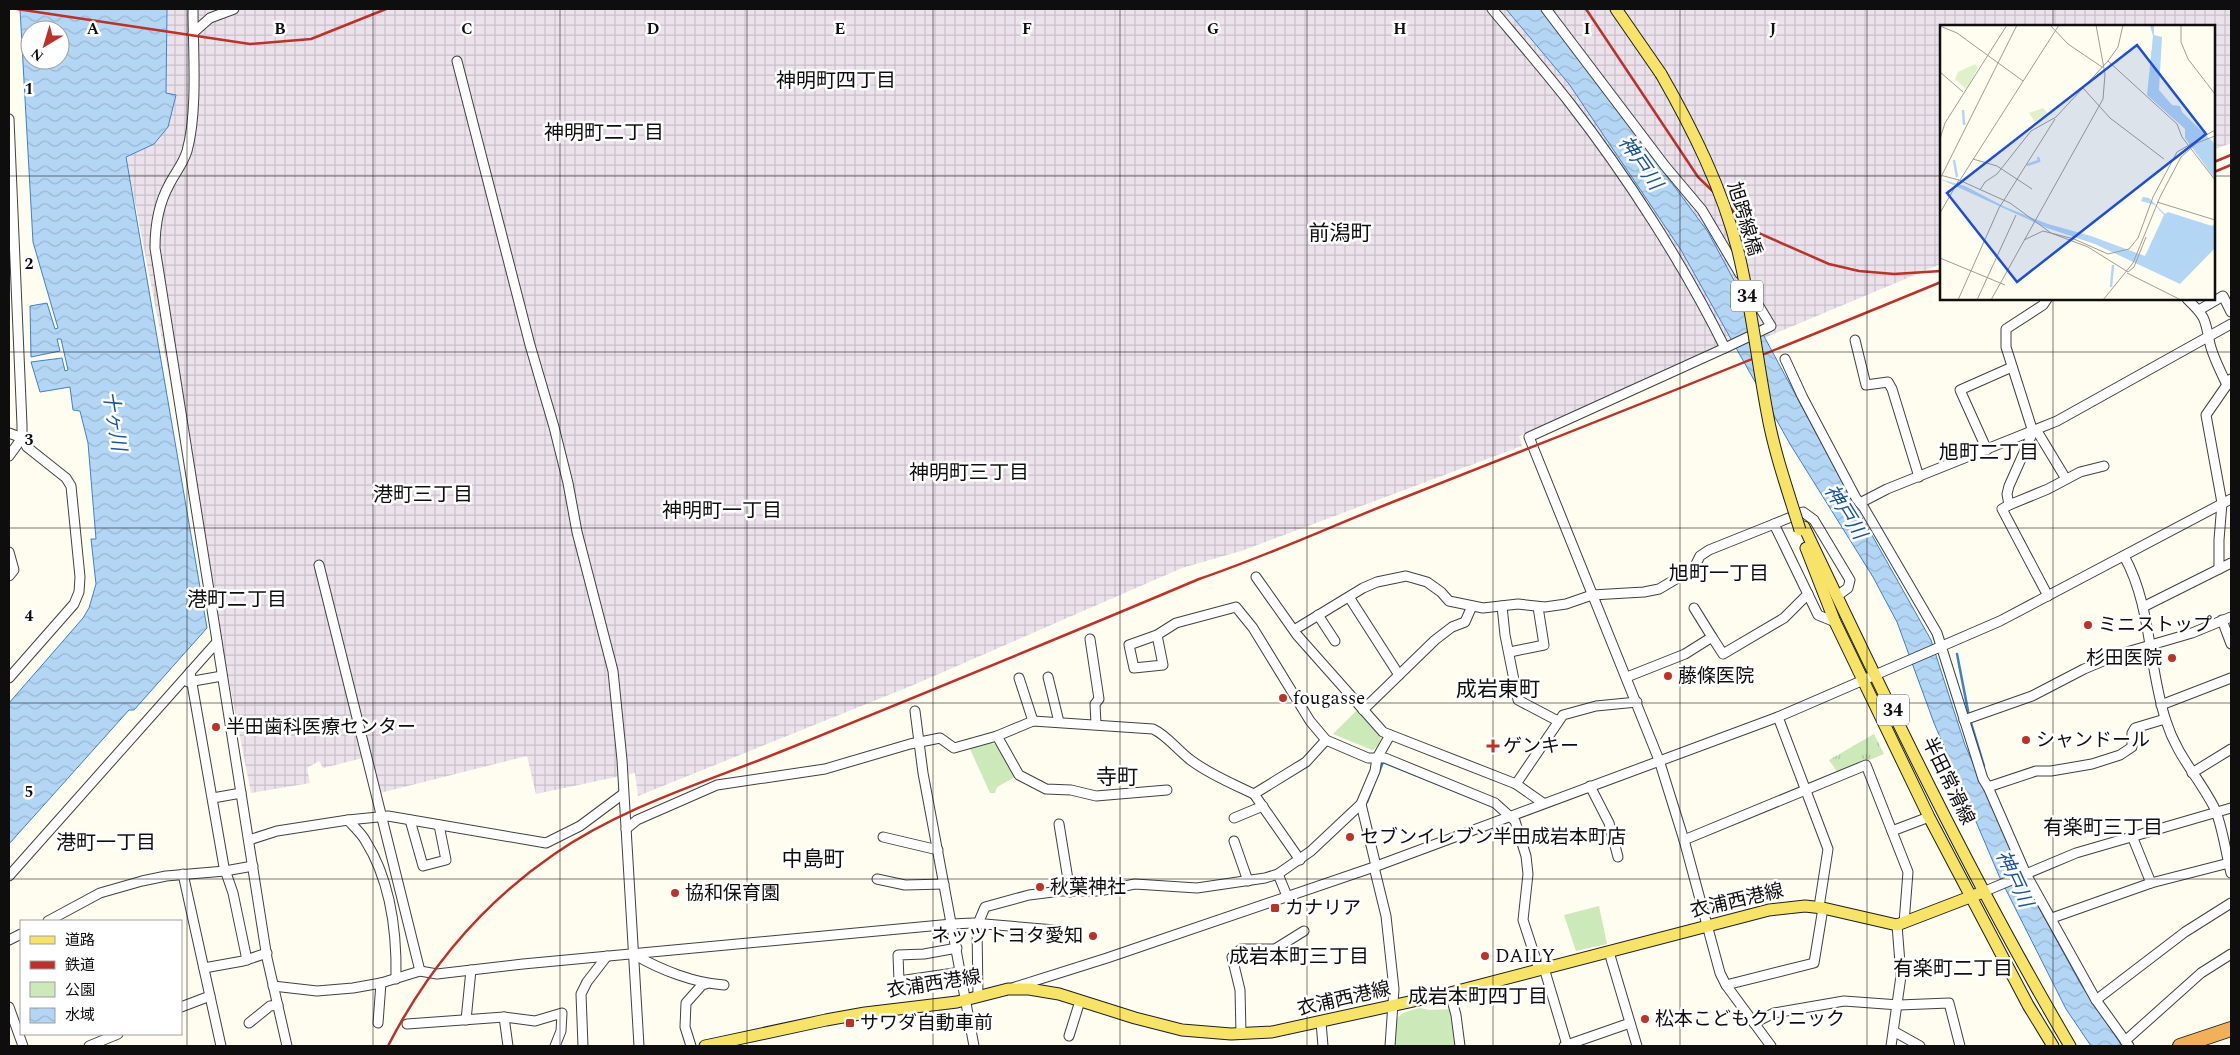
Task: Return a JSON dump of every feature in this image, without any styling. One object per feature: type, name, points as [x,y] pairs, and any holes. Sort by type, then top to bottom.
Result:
[{"type":"highway","points":[[2180,1046],[2231,1028]]},
{"type":"main road","name":"34","points":[[1616,9],[1663,73]]},
{"type":"main road","name":"34","points":[[1621,9],[1663,73]]},
{"type":"main road","name":"旭跨線橋","points":[[1663,73],[1709,167],[1738,250],[1767,413],[1783,475],[1802,528]]},
{"type":"main road","name":"半田常滑線","points":[[1802,528],[1875,676],[1989,890],[2017,957],[2070,1046]]},
{"type":"main road","name":"半田常滑線","points":[[1802,528],[1835,622],[1862,681],[1929,817],[2028,1005],[2053,1046]]},
{"type":"main road","points":[[1900,924],[1989,890]]},
{"type":"main road","name":"衣浦西港線","points":[[705,1046],[865,1012],[972,999],[1008,989],[1049,992],[1182,1030],[1241,1033],[1272,1032],[1450,993],[1707,925],[1788,907],[1821,907],[1900,924]]},
{"type":"street","points":[[192,9],[191,125],[187,151],[181,167],[169,185],[159,206],[155,227],[155,248],[267,953],[287,1046]]},
{"type":"street","points":[[193,33],[210,18],[234,9]]},
{"type":"street","points":[[1492,9],[1570,103],[1632,190],[1704,305],[1726,348]]},
{"type":"street","points":[[1546,9],[1712,226],[1770,326],[1763,331],[1529,437],[1659,760],[1684,840],[1720,973],[1726,985],[1771,1046]]},
{"type":"street","points":[[457,61],[530,345],[554,427],[568,483],[577,532],[613,671],[626,829],[639,1046]]},
{"type":"street","points":[[9,119],[22,438],[27,446],[66,478],[71,486],[79,592],[74,604],[9,678]]},
{"type":"street","points":[[2199,310],[2223,296],[2231,312]]},
{"type":"street","points":[[2046,300],[2043,305],[2006,330],[2006,347],[2035,431],[2066,479]]},
{"type":"street","points":[[2188,300],[2199,310],[2205,319],[2210,336],[2210,344],[2229,382],[2206,415],[2222,503],[2218,540],[2219,569]]},
{"type":"street","points":[[1860,503],[1919,477],[2057,422],[2231,324]]},
{"type":"street","points":[[1855,340],[1866,385],[1888,382],[1892,388],[1919,477]]},
{"type":"street","points":[[1785,359],[1802,396],[1860,503],[1937,634],[1968,719],[1983,779],[2026,874],[2096,1000],[2127,1044],[2201,973],[2231,954]]},
{"type":"street","points":[[1987,450],[1960,390],[2012,367]]},
{"type":"street","points":[[2009,505],[2007,494],[2009,486],[2035,431]]},
{"type":"street","points":[[9,434],[22,438]]},
{"type":"street","points":[[9,456],[22,438]]},
{"type":"street","points":[[2048,596],[2002,509],[2080,472],[2104,466]]},
{"type":"street","points":[[1008,989],[1375,866],[1778,716],[2000,621],[2231,499]]},
{"type":"street","points":[[1294,630],[1363,588],[1377,582],[1406,576],[1426,582],[1441,592],[1449,601],[1483,608],[1518,604],[1538,607],[1566,604],[1592,595],[1626,595],[1659,589],[1676,579],[1691,574],[1700,556],[1709,550],[1803,512],[1814,520],[1850,580],[1848,588],[1837,596]]},
{"type":"street","points":[[1774,524],[1818,615],[1835,622]]},
{"type":"street","points":[[9,552],[14,570],[9,576]]},
{"type":"street","points":[[2052,918],[2151,883],[2230,868],[2216,811],[2171,737],[2161,706],[2151,645],[2142,607],[2132,569],[2124,556]]},
{"type":"street","points":[[2142,607],[2231,563]]},
{"type":"street","points":[[319,565],[420,971]]},
{"type":"street","points":[[1256,577],[1294,630],[1377,726],[1390,735],[1516,784],[1543,803]]},
{"type":"street","points":[[1694,608],[1723,654],[1784,618],[1808,594]]},
{"type":"street","points":[[1349,597],[1400,675]]},
{"type":"street","points":[[1363,710],[1441,635],[1452,627],[1465,622],[1472,606]]},
{"type":"street","points":[[1502,606],[1505,635],[1510,652],[1518,700],[1558,721]]},
{"type":"street","points":[[1157,635],[1163,665],[1134,668],[1129,645],[1157,635],[1176,623],[1236,607],[1253,628],[1310,721],[1326,740],[1368,758],[1385,758],[1495,803],[1511,815],[1515,821],[1528,865],[1523,920],[1571,1045],[1630,1023]]},
{"type":"street","points":[[1510,652],[1544,645],[1538,607]]},
{"type":"street","points":[[1318,615],[1335,641]]},
{"type":"street","points":[[1968,719],[2032,696],[2076,672],[2111,658],[2192,633],[2231,617]]},
{"type":"street","points":[[2222,620],[2231,644]]},
{"type":"street","points":[[1627,677],[1685,654],[1712,637]]},
{"type":"street","points":[[1090,639],[1099,699],[1095,704],[1096,724]]},
{"type":"street","points":[[9,876],[174,690],[191,676],[217,642]]},
{"type":"street","points":[[191,676],[222,676]]},
{"type":"street","points":[[191,676],[226,871],[233,893],[246,960]]},
{"type":"street","points":[[1048,677],[1060,722]]},
{"type":"street","points":[[1019,678],[1033,722]]},
{"type":"street","points":[[2161,706],[2231,678]]},
{"type":"street","points":[[1516,784],[1563,715],[1577,710],[1637,702]]},
{"type":"street","points":[[915,711],[918,742],[961,972],[972,999]]},
{"type":"street","points":[[1726,985],[1814,963],[1828,849],[1778,716]]},
{"type":"street","points":[[1988,787],[2036,771],[2083,766],[2113,757],[2132,747],[2132,733],[2135,728],[2165,719]]},
{"type":"street","points":[[626,829],[637,820],[717,785],[825,769],[918,742],[940,738],[954,748],[996,736],[1033,722],[1060,722],[1153,729],[1160,732],[1190,760],[1204,770],[1254,794],[1300,860]]},
{"type":"street","points":[[974,1046],[972,999],[976,944],[978,924],[985,907],[1029,895],[1099,891],[1135,884],[1197,888],[1248,881],[1278,874],[1300,860],[1362,804],[1375,771],[1377,758],[1390,735]]},
{"type":"street","points":[[996,736],[1019,776],[1046,789],[1071,790],[1096,796],[1167,790]]},
{"type":"street","points":[[1254,794],[1306,762],[1326,740]]},
{"type":"street","points":[[2192,773],[2231,749]]},
{"type":"street","points":[[1684,840],[1866,765],[1908,872],[1900,924],[1901,976],[1899,1005],[1892,1046]]},
{"type":"street","points":[[1590,786],[1609,823],[1618,857]]},
{"type":"street","points":[[212,798],[241,793]]},
{"type":"street","points":[[249,840],[277,831],[381,816],[546,843],[580,826],[623,794]]},
{"type":"street","points":[[1362,804],[1386,916],[1394,989],[1390,1046]]},
{"type":"street","points":[[1234,818],[1263,806]]},
{"type":"street","points":[[1989,890],[2067,856],[2231,808]]},
{"type":"street","points":[[1892,831],[1929,817]]},
{"type":"street","points":[[348,820],[365,840],[379,870],[388,898],[395,924],[396,979]]},
{"type":"street","points":[[410,820],[422,866],[446,860],[439,825]]},
{"type":"street","points":[[1059,824],[1070,892]]},
{"type":"street","points":[[2132,836],[2151,883]]},
{"type":"street","points":[[883,837],[938,850]]},
{"type":"street","points":[[1234,841],[1248,881]]},
{"type":"street","points":[[50,920],[100,894],[150,879],[183,874],[226,871],[253,866]]},
{"type":"street","points":[[183,874],[221,1046]]},
{"type":"street","points":[[1278,874],[1287,896]]},
{"type":"street","points":[[877,879],[905,885],[944,884]]},
{"type":"street","points":[[2096,1000],[2185,932],[2231,903]]},
{"type":"street","points":[[273,986],[316,991],[381,983],[420,971],[437,974],[952,924],[978,924],[1055,930]]},
{"type":"street","points":[[1241,1033],[1240,990],[1232,957],[1241,949],[1275,949],[1304,932]]},
{"type":"street","points":[[957,948],[924,954],[898,955],[899,981],[961,972]]},
{"type":"street","points":[[1609,952],[1637,1046]]},
{"type":"street","points":[[204,968],[246,960],[267,953]]},
{"type":"street","points":[[634,954],[652,964],[706,984],[724,985]]},
{"type":"street","points":[[583,1046],[582,994],[587,982],[607,956]]},
{"type":"street","points":[[466,1020],[471,970]]},
{"type":"street","points":[[1047,977],[1043,982],[1044,987],[1049,992]]},
{"type":"street","points":[[378,1023],[381,983]]},
{"type":"street","points":[[690,1046],[685,1027],[686,1002],[702,985],[706,984]]},
{"type":"street","points":[[1450,993],[1456,1015],[1460,1046]]},
{"type":"street","points":[[182,1007],[210,996]]},
{"type":"street","points":[[1069,1036],[1080,1001]]},
{"type":"street","points":[[1754,1023],[1774,1013],[1844,1001],[1899,1005],[1949,1003],[1960,1046]]},
{"type":"street","points":[[249,1024],[270,1006],[278,1005]]},
{"type":"street","points":[[9,1007],[23,1046]]},
{"type":"street","points":[[407,1024],[504,1017],[535,1021],[562,1013],[561,1031],[554,1046]]},
{"type":"street","points":[[504,1017],[508,1046]]},
{"type":"street","points":[[1322,1022],[1323,1046]]},
{"type":"street","points":[[1895,1032],[1920,1046]]},
{"type":"street","points":[[89,1046],[116,1035]]},
{"type":"shaded area","points":[[167,9],[1506,9],[1569,84],[1681,250],[1737,347],[1519,436],[1522,446],[1241,551],[1182,568],[911,686],[638,796],[635,773],[536,794],[527,756],[372,795],[363,758],[323,768],[319,761],[307,768],[310,783],[251,793],[126,157],[154,144],[168,127],[176,95],[166,94]]},
{"type":"shaded area","points":[[1543,9],[2231,9],[2231,143],[2215,150],[2215,25],[1940,25],[1940,264],[1764,338],[1708,232]]},
{"type":"green space","points":[[1357,710],[1381,738],[1378,746],[1372,750],[1333,734]]},
{"type":"green space","points":[[1874,734],[1884,754],[1838,773],[1829,760]]},
{"type":"green space","points":[[991,743],[996,744],[1015,777],[997,787],[995,793],[990,793],[970,749]]},
{"type":"green space","points":[[1599,906],[1607,944],[1576,951],[1564,915]]},
{"type":"green space","points":[[1420,1008],[1429,1010],[1451,1009],[1456,1046],[1395,1046],[1397,1019],[1410,1010]]},
{"type":"water","name":"十ヶ川","points":[[20,9],[167,9],[166,93],[176,95],[168,127],[154,144],[126,157],[207,628],[134,710],[129,710],[9,844],[9,703],[83,618],[89,608],[96,584],[91,539],[96,539],[88,443],[80,411],[73,410],[70,387],[40,392],[31,362],[62,358],[65,371],[68,370],[61,339],[57,339],[60,351],[31,357],[30,306],[47,303],[55,329],[58,328],[33,242],[23,70],[70,70],[70,20],[21,20]]},
{"type":"water","name":"神戸川","points":[[1506,9],[1543,9],[1708,232],[1851,498],[1931,640],[1965,745],[2025,882],[2080,983],[2122,1046],[2091,1046],[2066,1009],[2000,878],[1934,723],[1897,622],[1873,577],[1790,444],[1681,250],[1569,84]]},
{"type":"waterway","points":[[1957,654],[1969,716],[1984,766]]},
{"type":"waterway","points":[[1379,772],[1383,762],[1494,807]]},
{"type":"waterway","points":[[1367,802],[1372,789]]},
{"type":"railway","points":[[17,9],[250,44],[311,39],[386,9]]},
{"type":"railway","points":[[1586,9],[1698,177],[1754,231],[1829,264],[1859,271],[1894,274],[1940,271]]},
{"type":"railway","points":[[2215,162],[2231,155]]},
{"type":"railway","points":[[2215,172],[2231,165]]},
{"type":"railway","points":[[388,1046],[420,991],[459,940],[480,917],[527,874],[553,855],[579,838],[635,809],[832,731],[1199,579],[1278,549],[1940,282]]},
{"type":"place","name":"ミニストップ","points":[[2088,625]]},
{"type":"place","name":"杉田医院","points":[[2172,658]]},
{"type":"place","name":"藤條医院","points":[[1668,676]]},
{"type":"place","name":"fougasse","points":[[1283,698]]},
{"type":"place","name":"半田歯科医療センター","points":[[216,727]]},
{"type":"place","name":"シャンドール","points":[[2026,740]]},
{"type":"place","name":"ゲンキー","points":[[1493,746]]},
{"type":"place","name":"セブンイレブン半田成岩本町店","points":[[1350,837]]},
{"type":"place","name":"秋葉神社","points":[[1040,887]]},
{"type":"place","name":"協和保育園","points":[[675,893]]},
{"type":"place","name":"カナリア","points":[[1275,908]]},
{"type":"place","name":"ネッツトヨタ愛知","points":[[1093,936]]},
{"type":"place","name":"DAILY","points":[[1485,956]]},
{"type":"place","name":"松本こどもクリニック","points":[[1645,1019]]},
{"type":"place","name":"サワダ自動車前","points":[[850,1023]]},
{"type":"district","name":"神明町四丁目","points":[[836,81]]},
{"type":"district","name":"神明町二丁目","points":[[604,133]]},
{"type":"district","name":"前潟町","points":[[1340,234]]},
{"type":"district","name":"旭町二丁目","points":[[1989,453]]},
{"type":"district","name":"神明町三丁目","points":[[969,473]]},
{"type":"district","name":"港町三丁目","points":[[423,495]]},
{"type":"district","name":"神明町一丁目","points":[[722,511]]},
{"type":"district","name":"旭町一丁目","points":[[1719,574]]},
{"type":"district","name":"港町二丁目","points":[[237,600]]},
{"type":"district","name":"成岩東町","points":[[1498,690]]},
{"type":"district","name":"寺町","points":[[1117,778]]},
{"type":"district","name":"有楽町三丁目","points":[[2103,828]]},
{"type":"district","name":"港町一丁目","points":[[106,843]]},
{"type":"district","name":"中島町","points":[[813,860]]},
{"type":"district","name":"成岩本町三丁目","points":[[1299,957]]},
{"type":"district","name":"有楽町二丁目","points":[[1953,969]]},
{"type":"district","name":"成岩本町四丁目","points":[[1478,997]]}]
